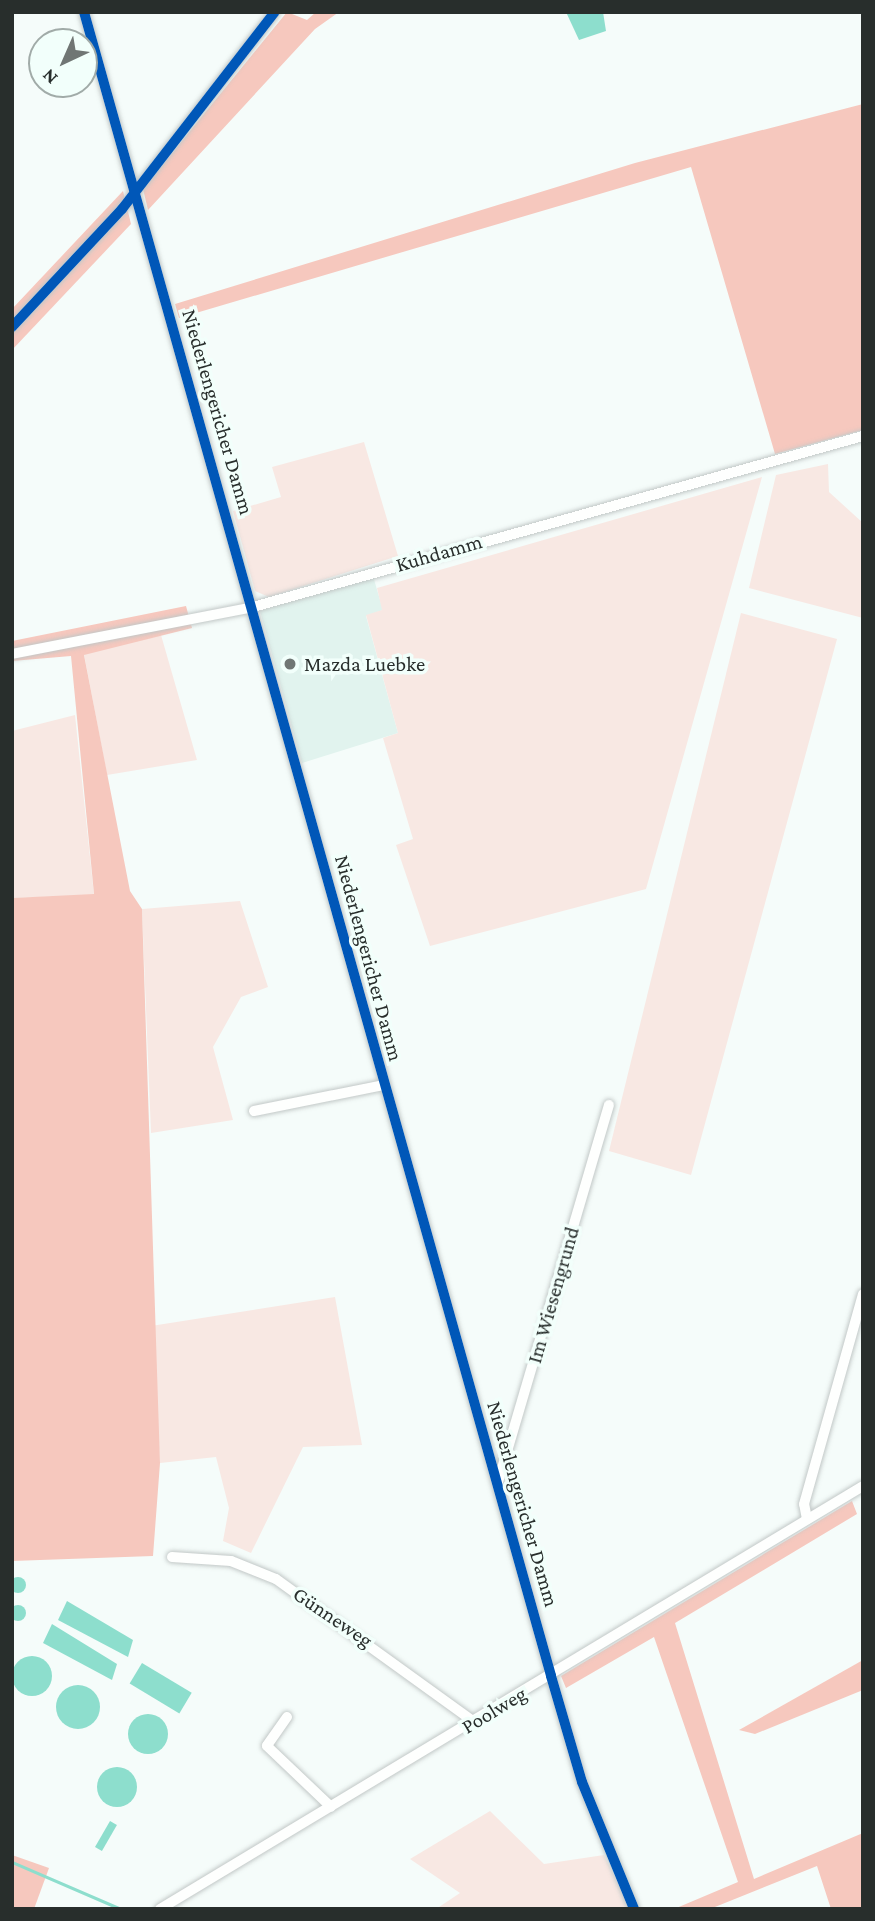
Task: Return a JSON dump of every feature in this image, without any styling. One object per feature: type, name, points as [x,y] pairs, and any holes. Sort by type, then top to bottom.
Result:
[{"type":"street","name":"Niederlengericher Damm","points":[[84,12],[551,1676],[582,1782],[634,1909]]},
{"type":"street","points":[[12,327],[135,188],[275,12]]},
{"type":"street","name":"Kuhdamm","points":[[12,654],[253,607],[863,436]]},
{"type":"street","name":"Niederlengericher Damm","points":[[254,1111],[384,1084]]},
{"type":"street","name":"Im Wiesengrund","points":[[497,1484],[609,1105]]},
{"type":"street","points":[[807,1520],[804,1504],[863,1294]]},
{"type":"street","name":"Poolweg","points":[[160,1909],[863,1486]]},
{"type":"street","name":"Günneweg","points":[[172,1558],[230,1561],[276,1579],[474,1722]]},
{"type":"street","points":[[287,1717],[267,1746],[331,1807]]},
{"type":"shaded area","points":[[287,12],[307,20],[316,12],[339,12],[315,29],[148,210],[143,189]]},
{"type":"shaded area","points":[[566,12],[603,12],[606,31],[579,40]]},
{"type":"shaded area","points":[[863,104],[863,430],[775,454],[691,167],[179,318],[175,304],[635,163]]},
{"type":"shaded area","points":[[123,191],[131,224],[12,350],[12,309]]},
{"type":"shaded area","points":[[364,442],[398,556],[269,597],[255,591],[233,511],[281,497],[272,467]]},
{"type":"shaded area","points":[[828,464],[829,492],[863,523],[863,618],[749,588],[776,475]]},
{"type":"shaded area","points":[[762,477],[646,889],[430,946],[396,845],[413,839],[383,738],[398,733],[366,615],[382,610],[377,588]]},
{"type":"shaded area","points":[[373,576],[383,610],[366,616],[398,733],[302,763],[260,611]]},
{"type":"shaded area","points":[[186,606],[192,628],[84,655],[130,891],[142,909],[160,1463],[153,1556],[12,1561],[12,898],[94,894],[71,656],[12,661],[12,641]]},
{"type":"shaded area","points":[[741,613],[837,639],[691,1175],[609,1151]]},
{"type":"shaded area","points":[[161,635],[197,760],[107,775],[84,654]]},
{"type":"shaded area","points":[[75,715],[94,895],[12,898],[12,731]]},
{"type":"shaded area","points":[[240,901],[268,987],[241,997],[213,1047],[233,1120],[151,1133],[142,909]]},
{"type":"shaded area","points":[[335,1297],[362,1445],[303,1447],[251,1553],[223,1541],[229,1508],[216,1457],[160,1463],[151,1326]]},
{"type":"shaded area","points":[[852,1501],[857,1514],[675,1623],[754,1879],[863,1833],[863,1909],[831,1909],[817,1866],[710,1909],[674,1909],[738,1882],[654,1637],[566,1688],[561,1676]]},
{"type":"shaded area","points":[[15,1577],[21,1577],[26,1585],[24,1591],[15,1593],[10,1588],[10,1582]]},
{"type":"shaded area","points":[[67,1601],[133,1640],[128,1657],[58,1620]]},
{"type":"shaded area","points":[[15,1605],[21,1605],[26,1613],[24,1619],[15,1621],[10,1616],[10,1610]]},
{"type":"shaded area","points":[[52,1624],[117,1664],[112,1680],[43,1643]]},
{"type":"shaded area","points":[[32,1656],[46,1662],[52,1676],[46,1690],[32,1696],[18,1690],[12,1676],[18,1662]]},
{"type":"shaded area","points":[[863,1660],[863,1690],[755,1734],[739,1730]]},
{"type":"shaded area","points":[[142,1663],[192,1693],[179,1713],[130,1684]]},
{"type":"shaded area","points":[[78,1685],[93,1692],[100,1707],[93,1722],[78,1729],[63,1722],[56,1707],[63,1692]]},
{"type":"shaded area","points":[[148,1714],[162,1720],[168,1734],[162,1748],[148,1754],[134,1748],[128,1734],[134,1720]]},
{"type":"shaded area","points":[[117,1767],[131,1773],[137,1787],[131,1801],[117,1807],[103,1801],[97,1787],[103,1773]]},
{"type":"shaded area","points":[[490,1811],[544,1864],[604,1855],[630,1909],[436,1909],[460,1893],[410,1859]]},
{"type":"shaded area","points":[[110,1821],[117,1825],[102,1851],[95,1847]]},
{"type":"shaded area","points":[[12,1855],[49,1868],[34,1909],[12,1909]]},
{"type":"waterway","points":[[12,1862],[121,1909]]},
{"type":"cycle path","points":[[84,12],[551,1676],[582,1782],[634,1909]]},
{"type":"cycle path","points":[[12,327],[122,209],[275,12]]},
{"type":"place","name":"Mazda Luebke","points":[[290,664]]}]
